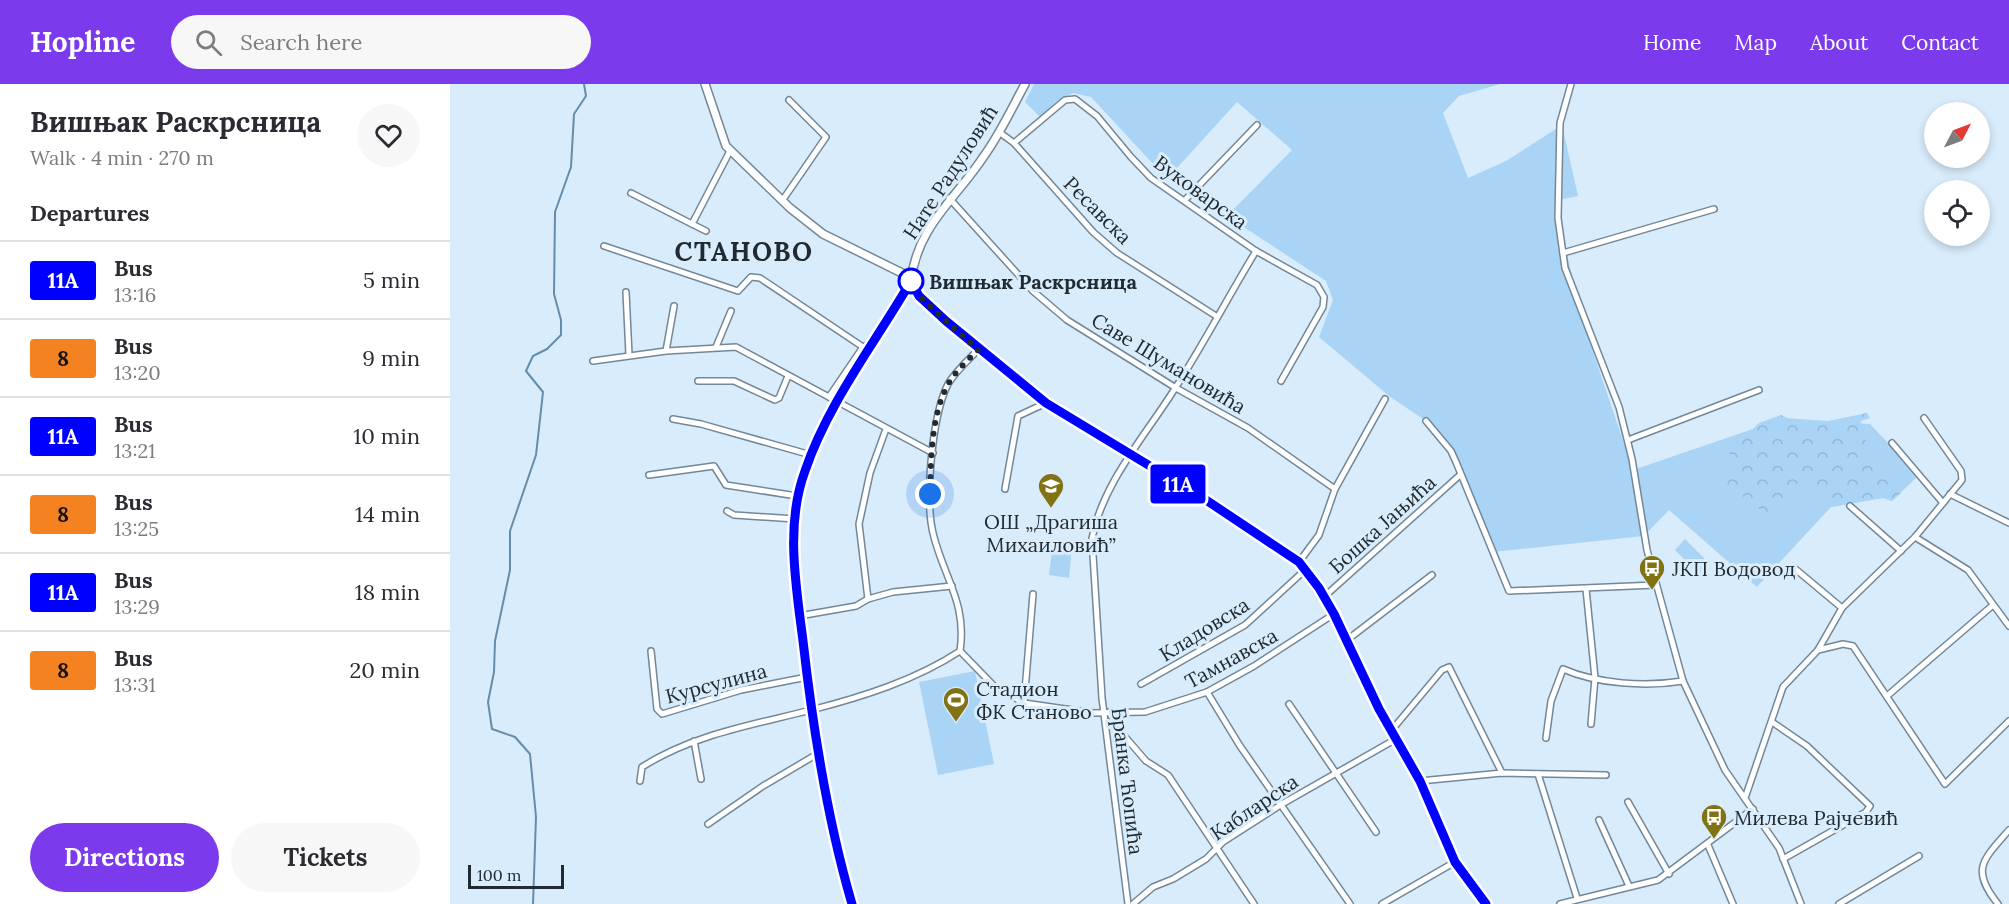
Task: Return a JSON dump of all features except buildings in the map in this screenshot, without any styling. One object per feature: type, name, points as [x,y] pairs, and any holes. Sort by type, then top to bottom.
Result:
[{"type":"street","points":[[705,84],[724,142],[730,151],[782,201],[823,234],[898,270],[911,281],[919,296],[978,350],[1046,403],[1206,500],[1299,562],[1334,614],[1391,731],[1420,781],[1455,862],[1486,904]]},
{"type":"street","name":"Нате Радуловић","points":[[852,904],[819,753],[807,677],[794,557],[797,496],[811,455],[838,402],[911,281],[913,263],[919,248],[949,198],[984,158],[1025,84]]},
{"type":"street","points":[[1571,84],[1560,123],[1558,218],[1565,268],[1619,407],[1628,440],[1644,536],[1683,681],[1725,770],[1770,834],[1801,904]]},
{"type":"street","name":"Вуковарска","points":[[1014,143],[1065,100],[1075,99],[1097,116],[1151,177],[1256,251],[1321,289],[1324,297],[1322,310],[1281,381]]},
{"type":"street","points":[[782,201],[826,137],[789,100]]},
{"type":"street","points":[[1185,200],[1257,124]]},
{"type":"street","name":"Ресавска","points":[[999,132],[1014,143],[1093,232],[1117,253],[1216,316]]},
{"type":"street","points":[[692,224],[730,151]]},
{"type":"street","points":[[631,193],[706,231]]},
{"type":"street","name":"Саве Шумановића","points":[[949,198],[1033,291],[1067,320],[1176,388],[1248,428],[1335,489]]},
{"type":"street","points":[[1563,253],[1714,209]]},
{"type":"street","points":[[604,246],[742,290],[749,278],[753,276],[760,278],[863,347]]},
{"type":"street","name":"Бранка Ћопића","points":[[1128,904],[1107,713],[1092,539],[1103,505],[1131,456],[1176,388],[1256,251]]},
{"type":"street","points":[[626,292],[629,355]]},
{"type":"street","points":[[666,351],[674,306]]},
{"type":"street","points":[[716,347],[731,310]]},
{"type":"street","points":[[829,398],[863,347],[872,343]]},
{"type":"street","points":[[592,361],[666,351],[736,347],[933,453]]},
{"type":"street","points":[[640,781],[642,767],[693,741],[748,724],[812,710],[906,679],[940,664],[960,651],[962,621],[930,521],[933,453],[943,396],[958,370],[978,350]]},
{"type":"street","points":[[698,381],[734,381],[775,400],[779,398],[788,376]]},
{"type":"street","points":[[1628,440],[1759,390]]},
{"type":"street","points":[[1299,562],[1319,535],[1335,489],[1385,399]]},
{"type":"street","points":[[1005,489],[1018,416],[1046,403]]},
{"type":"street","points":[[1744,798],[1772,722],[1779,694],[1800,667],[1818,650],[1842,608],[1915,537],[1960,485],[1963,476],[1924,418]]},
{"type":"street","points":[[672,419],[701,424],[811,455]]},
{"type":"street","points":[[1426,421],[1451,451],[1509,591],[1587,590],[1656,585]]},
{"type":"street","points":[[868,599],[859,524],[870,473],[886,429]]},
{"type":"street","points":[[1892,443],[1943,503]]},
{"type":"street","points":[[649,475],[714,466],[726,485],[797,496]]},
{"type":"street","name":"Бошка Јањића","points":[[1324,596],[1460,475]]},
{"type":"street","points":[[1950,494],[2009,523]]},
{"type":"street","points":[[1850,506],[1901,551]]},
{"type":"street","points":[[727,511],[734,515],[795,519]]},
{"type":"street","points":[[1915,537],[1968,570],[2009,626]]},
{"type":"street","points":[[1794,567],[1842,608]]},
{"type":"street","name":"Кладовска","points":[[1141,684],[1245,625],[1305,570]]},
{"type":"street","points":[[1347,640],[1432,575]]},
{"type":"street","points":[[800,616],[856,606],[868,599],[902,591],[952,586]]},
{"type":"street","points":[[1587,590],[1595,678],[1592,724]]},
{"type":"street","points":[[1024,703],[1033,594]]},
{"type":"street","points":[[1887,696],[1993,605]]},
{"type":"street","name":"Тамнавска","points":[[960,651],[995,687],[1024,703],[1107,713],[1145,712],[1207,692],[1254,666],[1334,614]]},
{"type":"street","points":[[1818,650],[1843,644],[1853,646],[1945,784],[2009,721]]},
{"type":"street","name":"Курсулина","points":[[651,651],[657,710],[662,714],[741,690],[807,677]]},
{"type":"street","points":[[1391,731],[1442,670],[1449,667],[1502,773]]},
{"type":"street","points":[[1546,738],[1551,701],[1563,669],[1595,678],[1651,684],[1683,681]]},
{"type":"street","points":[[1207,692],[1240,746],[1350,904]]},
{"type":"street","points":[[1289,704],[1376,831]]},
{"type":"street","points":[[1107,713],[1146,761],[1168,775],[1254,904]]},
{"type":"street","points":[[1772,722],[1787,730],[1823,760],[1870,806],[1869,809],[1783,859]]},
{"type":"street","name":"Кабларска","points":[[1133,904],[1149,890],[1206,859],[1218,848],[1282,804],[1396,739]]},
{"type":"street","points":[[693,741],[701,779]]},
{"type":"street","points":[[708,824],[763,786],[819,753]]},
{"type":"street","points":[[1420,781],[1502,773],[1606,775]]},
{"type":"street","points":[[1539,774],[1577,898]]},
{"type":"street","points":[[1628,802],[1669,874]]},
{"type":"street","points":[[1560,904],[1629,886],[1643,885],[1669,874],[1753,809]]},
{"type":"street","points":[[1599,820],[1629,886]]},
{"type":"street","points":[[1998,904],[1982,880],[1982,866],[2009,830]]},
{"type":"street","points":[[1708,845],[1733,904]]},
{"type":"street","points":[[1839,904],[1920,856]]},
{"type":"street","points":[[1382,904],[1455,862]]},
{"type":"green space","points":[[1034,84],[1500,84],[1459,96],[1443,113],[1468,178],[1506,161],[1562,125],[1578,196],[1554,201],[1584,325],[1633,470],[1785,418],[1870,424],[1919,475],[1892,501],[1883,498],[1831,507],[1757,587],[1669,510],[1644,536],[1493,552],[1456,462],[1426,421],[1389,396],[1319,337],[1333,300],[1326,281],[1227,216],[1292,150],[1237,102],[1167,179],[1091,97],[1073,93],[1057,101],[1041,118],[1025,102]]},
{"type":"green space","points":[[1867,413],[1870,418],[1861,421],[1863,436],[1901,493],[1892,501],[1883,498],[1831,507],[1797,483],[1782,509],[1772,519],[1717,476],[1730,464],[1730,452],[1759,423],[1781,415],[1804,426]]},
{"type":"green space","points":[[1685,539],[1709,563],[1699,574],[1675,550]]},
{"type":"green space","points":[[1053,543],[1072,545],[1069,578],[1049,575]]},
{"type":"green space","name":"Стадион ФК Станово","points":[[975,671],[994,764],[938,775],[919,682]]},
{"type":"waterway","points":[[533,904],[536,817],[530,754],[515,737],[492,729],[488,702],[494,672],[495,641],[510,570],[510,531],[536,455],[543,392],[526,371],[533,356],[547,349],[561,335],[561,320],[554,294],[555,212],[571,167],[574,114],[586,96],[584,84]]},
{"type":"bus line","name":"11А","points":[[852,904],[836,841],[819,753],[805,660],[795,576],[797,496],[811,455],[830,417],[911,281],[919,296],[978,350],[1022,386],[1081,426],[1206,500],[1299,562],[1319,588],[1334,614],[1379,709],[1420,781],[1455,862],[1486,904]]},
{"type":"place","name":"Вишњак Раскрсница","points":[[911,281]]},
{"type":"place","name":"ОШ „Драгиша Михаиловић”","points":[[1051,509]]},
{"type":"place","name":"ЈКП Водовод","points":[[1652,591]]},
{"type":"place","name":"Стадион ФК Станово","points":[[956,723]]},
{"type":"place","name":"Милева Рајчевић","points":[[1714,840]]},
{"type":"district","name":"СТАНОВО","points":[[744,251]]},
{"type":"route","points":[[911,281],[919,296],[978,350],[951,379],[943,396],[936,429],[930,494]]}]
